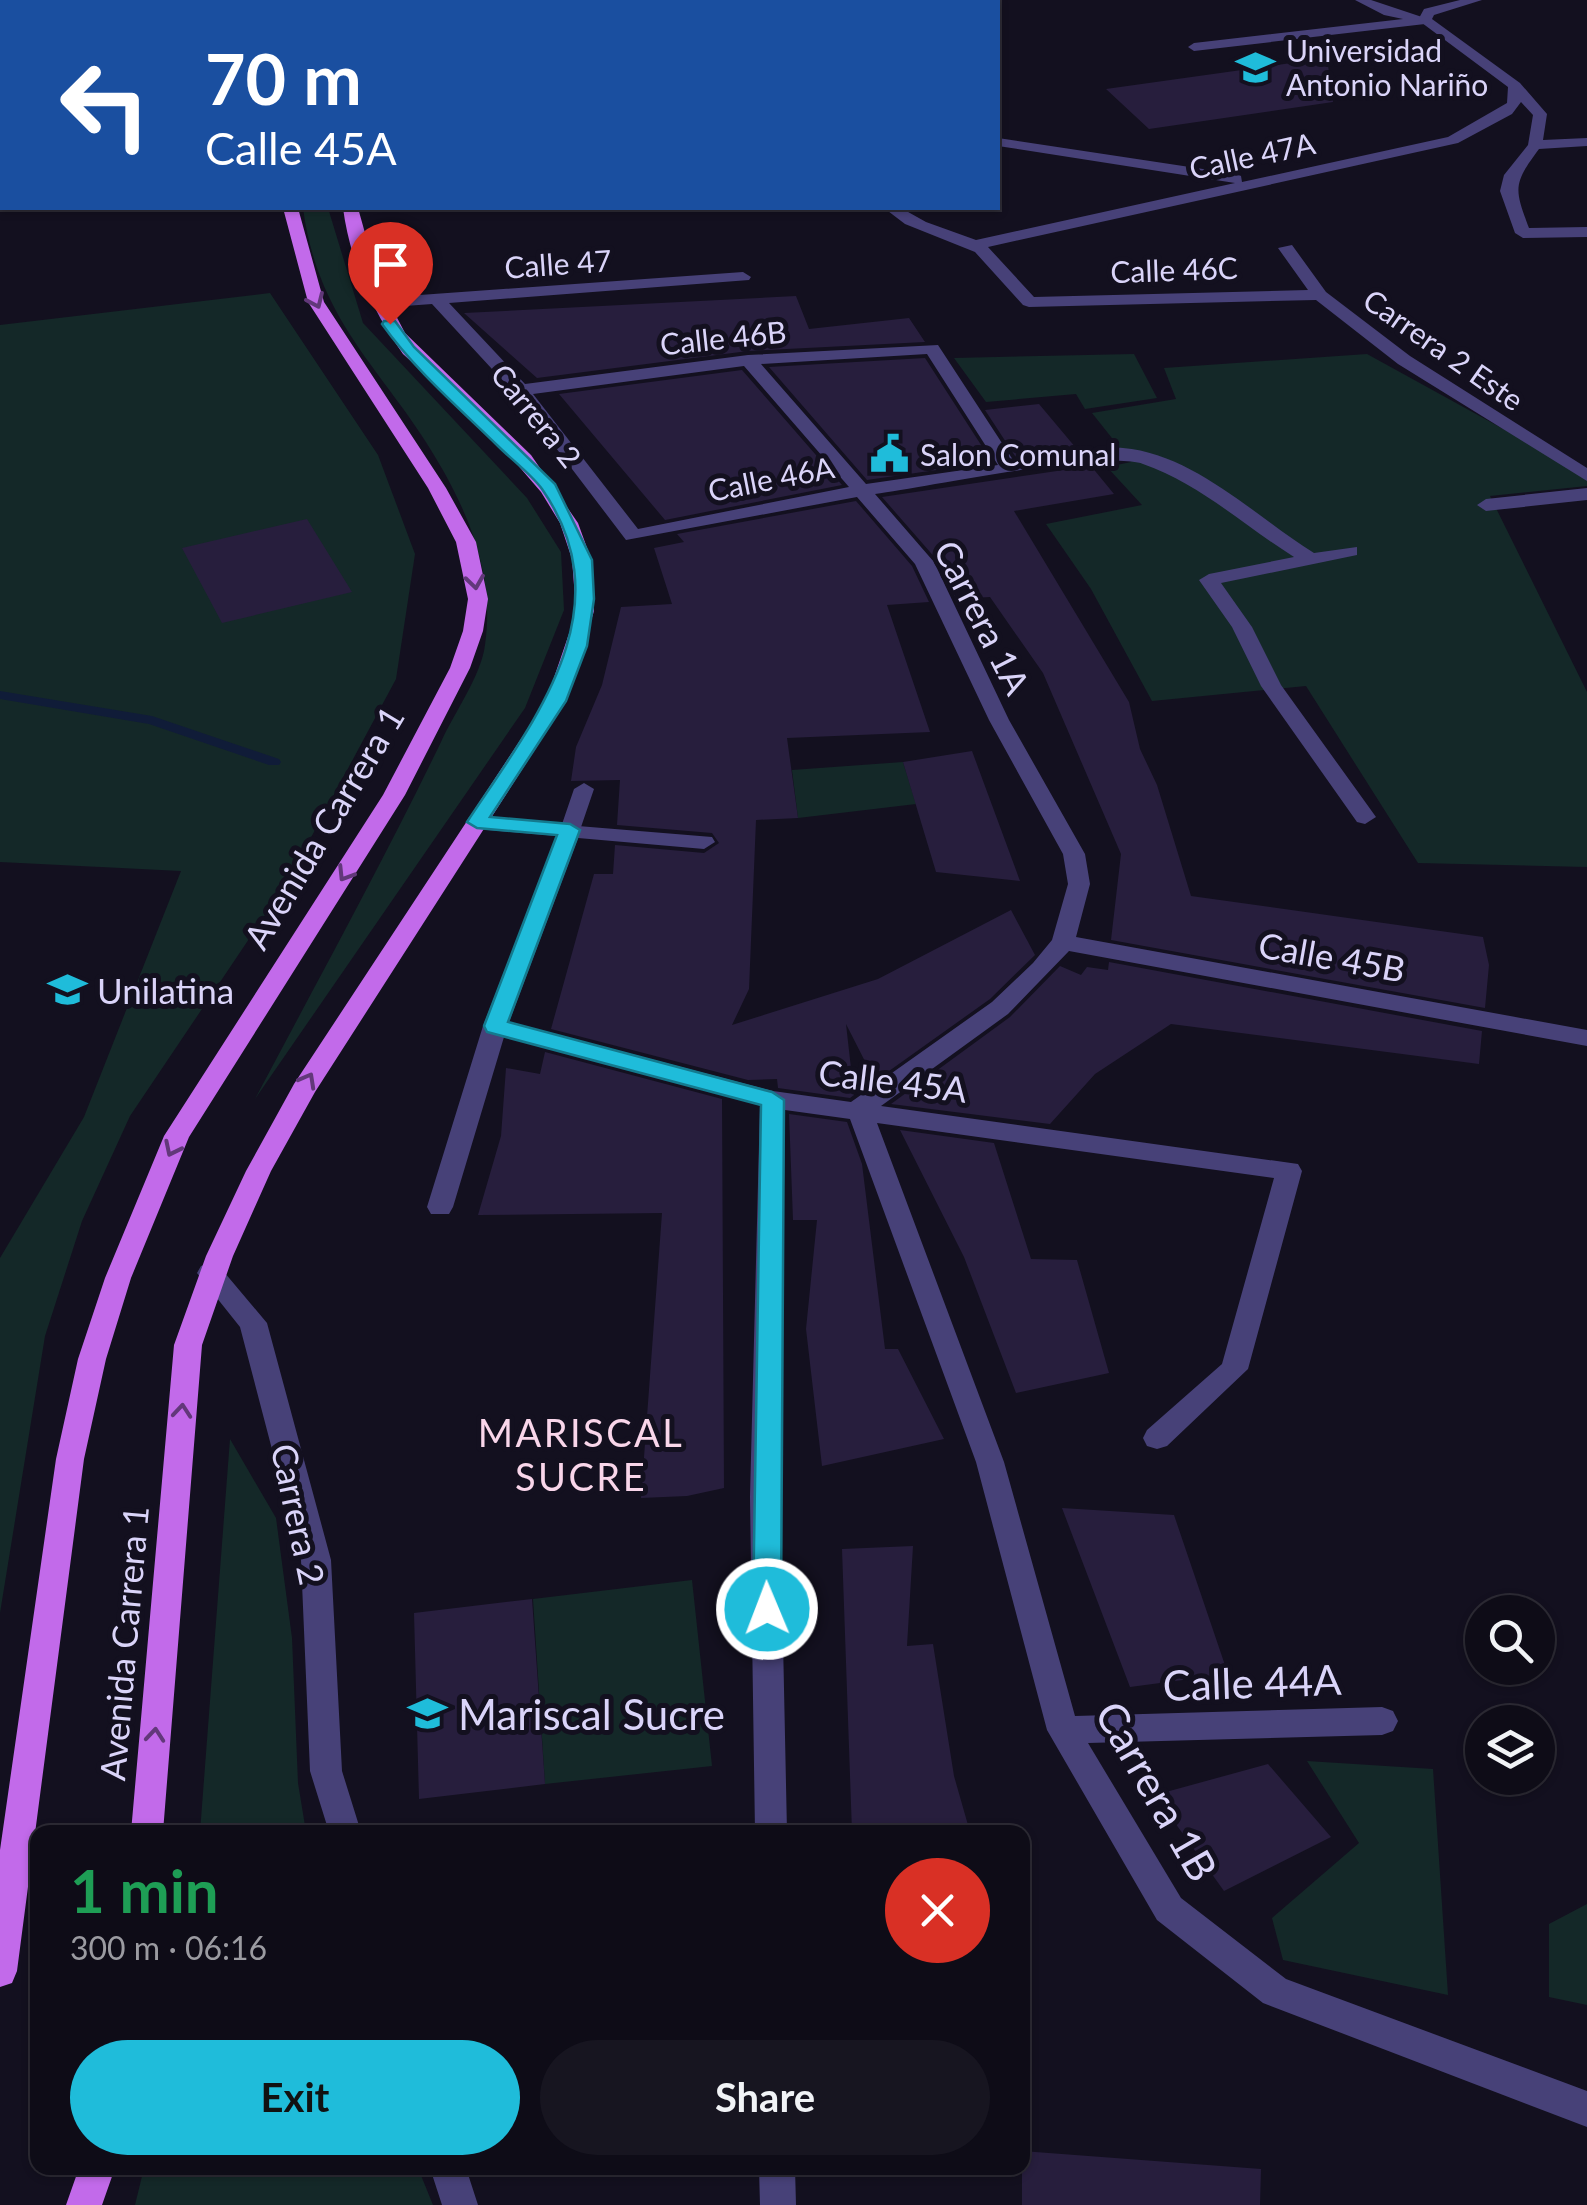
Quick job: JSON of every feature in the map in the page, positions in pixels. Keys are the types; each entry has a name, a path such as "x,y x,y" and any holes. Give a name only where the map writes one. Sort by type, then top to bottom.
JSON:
{"main road":[{"name":"Avenida Carrera 1","path":"0,1970 70,1459 92,1359 118,1278 178,1136 394,795 460,668 473,631 478,599 466,542 437,488 316,302 291,210"},
{"name":"Avenida Carrera 1","path":"148,1825 188,1345 210,1273 261,1165 330,1040 556,701 578,646 585,599 583,560 549,487 409,350 378,304 351,210"},
{"path":"84,2205 95,2175"}],"street":[{"path":"1474,0 1429,12 1425,20 1515,86 1540,114 1534,146 1512,175 1508,191 1523,233 1587,232"},
{"name":"Calle 47A","path":"975,245 1453,140 1507,111 1514,104 1515,86"},
{"path":"1000,142 1256,182"},
{"path":"1534,146 1587,142"},
{"path":"894,210 910,223 975,245"},
{"name":"Calle 46C","path":"975,245 994,260 1029,302 1320,295"},
{"name":"Carrera 2 Este","path":"1286,248 1320,295 1469,405 1587,476"},
{"name":"Calle 47","path":"378,304 742,277"},
{"name":"Carrera 2","path":"436,300 521,390 633,536"},
{"name":"Calle 46B","path":"521,390 748,360 932,349 1009,468"},
{"name":"Carrera 1A","path":"748,360 924,562 998,720 1074,854 1079,884 1064,942"},
{"name":"Calle 46A","path":"633,536 864,490 1121,453 1147,456 1309,558"},
{"path":"1486,505 1587,494"},
{"path":"1350,551 1209,580 1242,627 1272,686 1364,817"},
{"path":"477,822 704,842"},
{"path":"440,1207 495,1026 570,830"},
{"path":"859,1109 1000,1008 1064,942"},
{"name":"Calle 45B","path":"1064,942 1587,1038"},
{"name":"Calle 45A","path":"495,1026 772,1100 1289,1170 1234,1369 1156,1438"},
{"path":"771,1825 765,1498 772,1100"},
{"name":"Carrera 1B","path":"859,1109 990,1462 1063,1730 1169,1909 1275,1991 1587,2109"},
{"name":"Carrera 2","path":"210,1273 253,1323 316,1560 326,1771 343,1825"},
{"name":"Calle 44A","path":"1063,1730 1382,1721"},
{"path":"450,2175 460,2205"},
{"path":"777,2175 778,2205"}],"lane":[{"path":"1361,0 1388,12 1425,20"},
{"path":"1194,47 1425,20"},
{"path":"570,830 584,789"}],"green space":[{"path":"303,210 329,210 363,323 527,498 561,552 564,610 525,708 255,1099 473,682 485,645 487,622 484,577 464,513 423,438 341,319 311,250"},
{"path":"270,293 378,455 415,554 396,679 286,884 130,1116 82,1221 45,1336 0,1613 0,1258 84,1117 181,871 0,862 0,325"},
{"path":"1134,354 1157,398 1085,409 1076,394 986,402 954,358"},
{"path":"1367,354 1587,475 1587,486 1490,496 1587,692 1587,867 1418,863 1306,686 1152,701 1091,589 1046,524 1142,505 1107,467 1131,462 1092,413 1176,399 1164,368"},
{"path":"903,762 916,804 798,818 792,770"},
{"path":"230,1439 276,1518 292,1638 298,1783 305,1825 201,1825"},
{"path":"692,1580 712,1766 545,1784 533,1599"},
{"path":"1307,1761 1433,1769 1448,1995 1283,1960 1272,1918 1359,1843"},
{"path":"1587,1904 1587,2005 1549,1997 1549,1924"},
{"path":"142,2175 421,2175 433,2205 135,2205"}],"building":[{"path":"1327,58 1333,102 1149,129 1106,89"},
{"path":"796,296 809,329 909,318 925,342 748,351 537,378 464,313"},
{"path":"925,358 992,462 867,480 769,367"},
{"path":"742,370 842,485 665,520 559,394"},
{"path":"1039,404 1076,448 1017,459 985,410"},
{"path":"1091,466 1114,494 1014,511 1129,702 1140,749 1157,785 1191,896 1483,937 1489,965 1485,1008 1111,940 1121,854 1043,673 990,597 956,599 937,560 882,497"},
{"path":"856,501 912,566 929,602 887,605 930,732 787,738 798,818 756,820 749,989 732,1025 878,979 1011,910 1035,955 990,999 875,1081 846,1024 854,1095 850,1098 778,1088 777,1079 748,1080 551,1029 594,874 613,874 615,845 704,853 719,843 712,833 617,825 620,780 571,781 576,747 602,685 621,607 672,604 654,548 684,542 677,534"},
{"path":"307,519 352,592 222,623 182,548"},
{"path":"972,751 1020,881 936,872 903,762"},
{"path":"1109,962 1482,1031 1479,1064 1171,1024 1095,1074 1050,1124 891,1104 1010,1017 1060,966 1081,975 1087,967 1108,970"},
{"path":"545,1052 722,1099 724,1488 687,1496 641,1498 662,1213 478,1215 501,1136 506,1068 540,1074"},
{"path":"789,1114 847,1122 862,1164 885,1349 898,1349 944,1439 822,1466 806,1329 817,1220 793,1220"},
{"path":"900,1130 994,1143 1031,1259 1077,1260 1109,1373 1016,1393 964,1257"},
{"path":"1062,1508 1174,1515 1228,1674 1130,1687"},
{"path":"913,1546 907,1646 933,1644 954,1776 968,1825 852,1825 842,1549"},
{"path":"532,1599 545,1784 419,1799 414,1613"},
{"path":"1268,1764 1331,1837 1224,1891 1155,1795"},
{"path":"1030,2152 1261,2169 1260,2205 1022,2205 1022,2175 1030,2175"}],"waterway":[{"path":"0,695 152,720 274,762"}],"place":[{"name":"Universidad Antonio Nariño","path":"1256,67"},
{"name":"Salon Comunal","path":"890,454"},
{"name":"Unilatina","path":"67,990"},
{"name":"Mariscal Sucre","path":"428,1714"}],"district":[{"name":"MARISCAL SUCRE","path":"581,1454"}],"route":[{"path":"390,324 409,350 549,487 570,523 583,560 585,599 578,646 556,701 477,822 570,830 495,1026 772,1100 765,1498 767,1609"}]}
